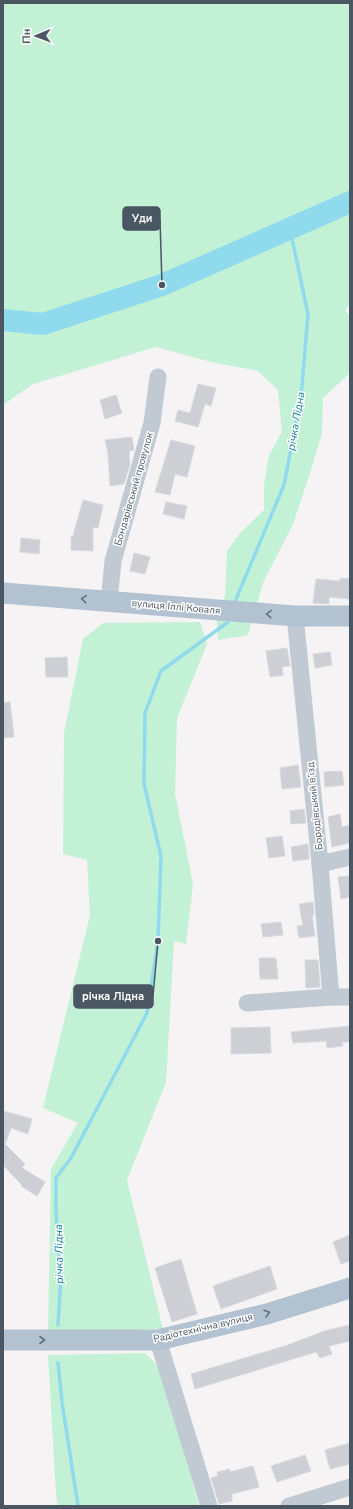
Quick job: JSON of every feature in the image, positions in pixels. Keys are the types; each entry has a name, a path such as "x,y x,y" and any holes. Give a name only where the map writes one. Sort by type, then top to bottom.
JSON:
{"main road":[{"name":"вулиця Іллі Коваля","path":"3,593 295,616 350,616"},
{"name":"Радіотехнічна вулиця","path":"3,1340 158,1340 267,1314 350,1288"}],"street":[{"name":"Бондарівський провулок","path":"109,601 114,561 152,423 158,377"},
{"name":"Бородівський в’їзд","path":"295,616 320,864 331,997"},
{"path":"320,864 350,857"},
{"path":"247,1003 350,997"},
{"path":"158,1340 209,1506"},
{"path":"289,1506 350,1487"}],"green space":[{"path":"3,3 350,3 350,198 166,277 50,315 32,316 3,312"},
{"path":"350,209 350,304 345,310 350,317 350,373 323,398 322,433 311,470 293,524 263,583 248,635 218,640 217,622 225,596 227,551 240,533 264,510 264,485 269,455 282,432 278,390 258,371 211,362 156,347 33,384 3,405 3,320 54,326 194,275"},
{"path":"200,622 207,644 177,718 175,794 193,884 186,944 174,941 166,1082 127,1180 163,1329 48,1331 51,1169 78,1123 43,1108 90,915 87,860 63,854 64,733 83,639 103,623"},
{"path":"145,1353 160,1368 199,1506 58,1506 56,1495 48,1355"}],"building":[{"path":"198,384 216,388 211,406 205,404 198,427 175,421 178,410 190,413"},
{"path":"116,395 122,413 105,419 100,400"},
{"path":"132,437 134,450 129,451 130,464 124,484 110,486 108,453 105,440"},
{"path":"171,440 195,446 187,477 175,474 170,495 155,492"},
{"path":"83,500 103,505 98,528 93,527 93,551 71,550 71,536 73,536"},
{"path":"166,502 187,506 184,519 163,514"},
{"path":"21,538 40,540 39,554 20,552"},
{"path":"134,553 150,557 145,574 130,571"},
{"path":"340,578 350,579 350,599 329,597 329,604 313,603 316,579 340,581"},
{"path":"287,648 290,666 282,667 283,675 270,677 266,651"},
{"path":"330,652 332,665 315,668 313,654"},
{"path":"67,657 68,677 46,677 45,658"},
{"path":"10,702 14,737 3,738 3,703"},
{"path":"298,765 301,787 282,789 280,768"},
{"path":"342,771 344,785 325,787 324,772"},
{"path":"304,809 306,823 291,824 290,811"},
{"path":"340,814 342,827 350,825 350,843 332,847 328,817"},
{"path":"282,836 285,856 269,858 266,838"},
{"path":"308,844 309,859 293,861 291,847"},
{"path":"350,876 350,897 341,899 338,877"},
{"path":"313,902 314,915 312,915 315,936 299,938 297,926 303,925 299,904"},
{"path":"281,922 283,935 263,937 261,924"},
{"path":"259,958 276,958 278,979 260,979"},
{"path":"305,960 318,960 320,987 306,988"},
{"path":"350,1026 350,1042 342,1042 343,1046 327,1048 326,1041 293,1043 291,1032"},
{"path":"270,1027 271,1053 231,1054 231,1028"},
{"path":"3,1111 32,1119 28,1134 11,1128 5,1144 25,1164 22,1168 45,1182 37,1196 21,1186 22,1185 3,1165"},
{"path":"350,1235 350,1261 341,1264 333,1242"},
{"path":"181,1259 197,1314 172,1322 155,1268"},
{"path":"270,1266 277,1289 221,1309 213,1286"},
{"path":"350,1325 350,1341 329,1346 332,1354 320,1358 316,1352 195,1389 191,1374 288,1345 324,1331"},
{"path":"350,1443 350,1464 330,1469 325,1450"},
{"path":"305,1455 311,1471 277,1482 271,1466"},
{"path":"253,1466 259,1487 232,1494 232,1501 219,1504 211,1478 218,1476 217,1472 230,1469 230,1472"}],"waterway":[{"path":"3,320 43,324 162,285 350,202"},
{"name":"річка Лідна","path":"234,604 284,485 301,397 308,314 290,229"},
{"name":"річка Лідна","path":"58,1325 61,1276 56,1213 56,1178 71,1158 147,1013 158,941 161,856 144,784 145,713 161,671 228,622"},
{"name":"річка Лідна","path":"58,1363 62,1402 78,1506"}],"place":[{"name":"Уди","path":"162,285"},
{"name":"річка Лідна","path":"158,941"}]}
